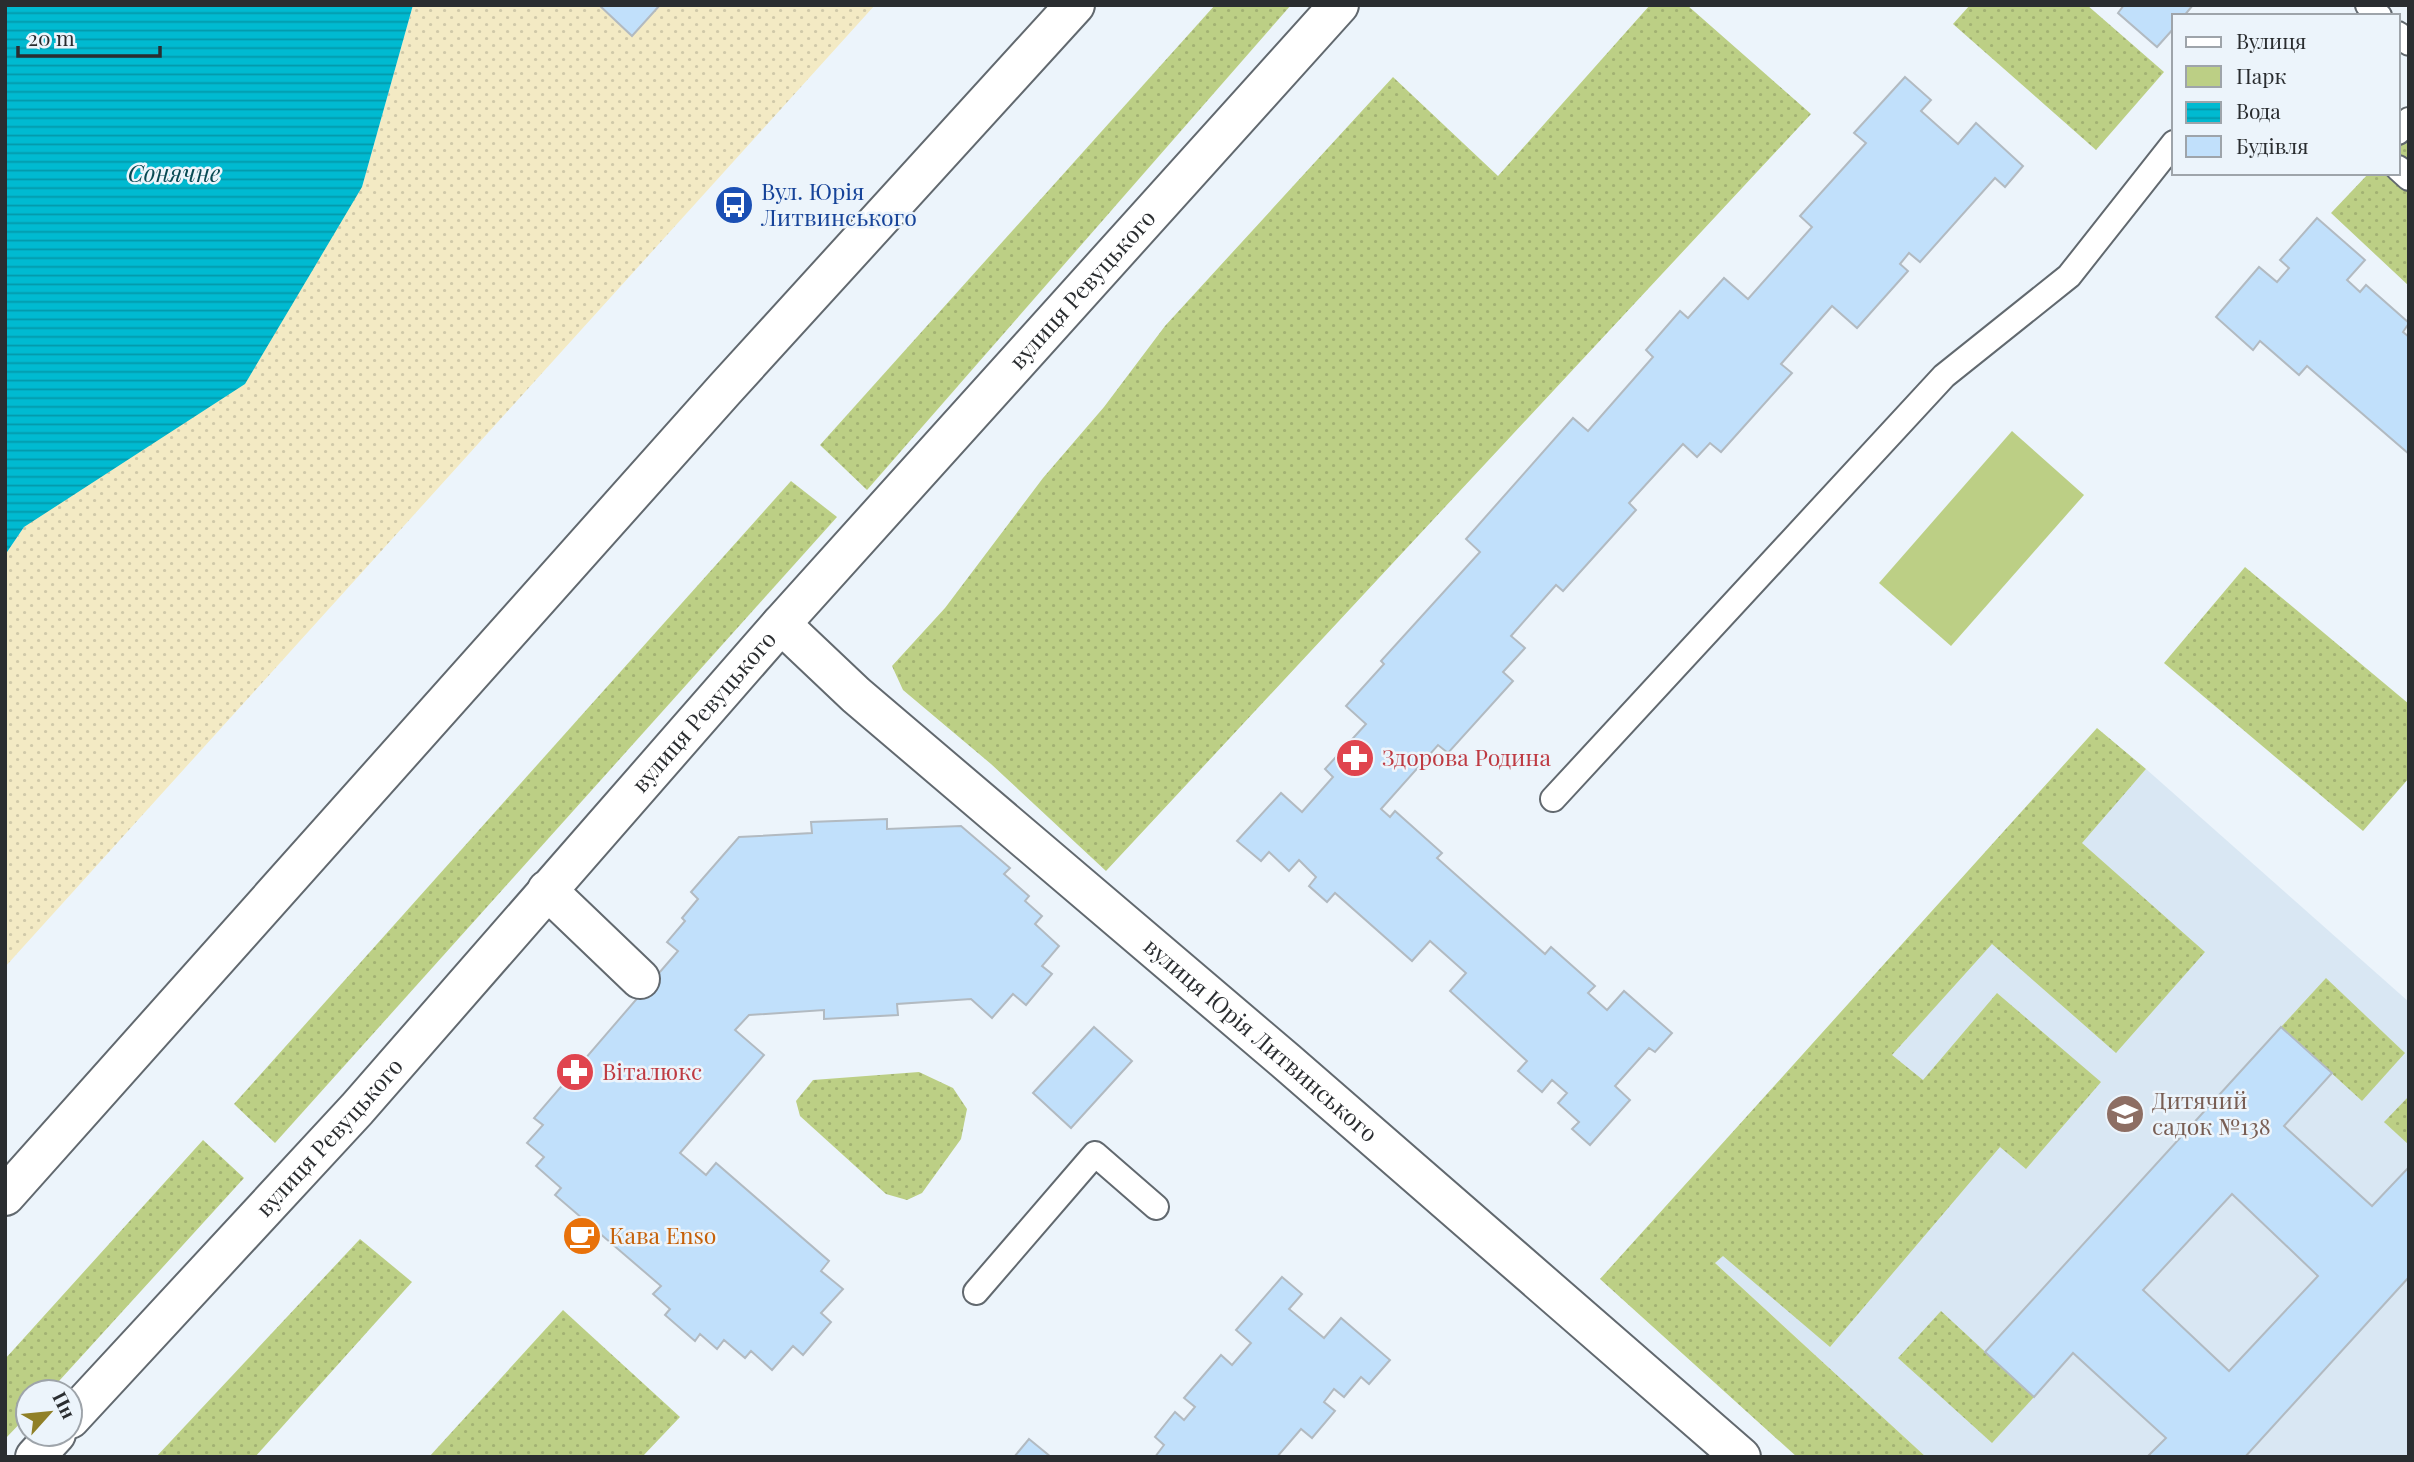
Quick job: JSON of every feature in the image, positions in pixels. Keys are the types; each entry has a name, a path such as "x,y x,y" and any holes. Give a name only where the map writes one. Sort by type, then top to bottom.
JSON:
{"street":[{"path":"5,1196 725,389 1075,5"},
{"name":"вулиця Ревуцького","path":"84,1404 357,1109 781,624 1339,5"},
{"name":"вулиця Юрія Литвинського","path":"781,624 856,695 1277,1053 1741,1457"},
{"path":"547,890 640,979"}],"lane":[{"path":"1553,799 1944,376 2069,276 2172,146"},
{"path":"976,1292 1095,1154 1156,1207"}],"shaded area":[{"name":"Дитячий садок №138","path":"2146,769 2409,1002 2409,1457 1926,1457 1715,1263 1892,1055"}],"green space":[{"path":"1215,5 1291,5 867,490 820,445"},
{"path":"1650,5 1687,5 1811,114 1106,871 991,764 903,690 892,666 945,608 1043,478 1104,407 1165,326 1393,77 1498,176"},
{"path":"1970,5 2087,5 2164,72 2096,150 1953,24"},
{"path":"2409,130 2409,286 2331,213 2367,175 2400,175 2400,140"},
{"path":"2012,431 2084,495 1951,646 1879,583"},
{"path":"791,481 837,517 275,1143 234,1104"},
{"path":"2245,567 2409,704 2409,778 2363,831 2164,663"},
{"path":"2097,728 2146,769 2082,843 2205,952 2116,1053 1992,944 1892,1055 1923,1080 1997,993 2101,1082 2026,1169 2000,1147 1830,1347 1723,1256 1715,1263 1926,1457 1797,1457 1600,1279"},
{"path":"2326,978 2405,1053 2362,1101 2281,1027"},
{"path":"919,1072 953,1088 967,1109 961,1139 922,1193 907,1200 886,1194 800,1116 796,1101 813,1080"},
{"path":"2409,1096 2409,1145 2384,1122"},
{"path":"203,1140 244,1178 62,1378 14,1378 14,1430 5,1439 5,1359"},
{"path":"360,1239 412,1282 255,1457 156,1457"},
{"path":"563,1310 680,1417 642,1457 429,1457"},
{"path":"1941,1311 2034,1397 1992,1443 1898,1358"}],"sand":[{"path":"413,5 875,5 5,967 5,555 24,527 362,187"}],"water":[{"name":"Сонячне","path":"5,5 413,5 362,187 245,384 24,527 5,555"}],"building":[{"path":"599,5 660,5 632,36"},
{"path":"2124,5 2193,5 2186,14 2172,14 2172,30 2157,47 2118,13"},
{"path":"1905,77 1931,100 1921,111 1958,144 1976,123 2023,166 2005,187 1995,178 1920,262 1909,253 1900,264 1908,271 1857,328 1832,306 1781,364 1792,373 1721,452 1710,443 1697,457 1683,444 1629,503 1636,510 1563,591 1556,585 1511,636 1525,648 1503,672 1513,681 1448,753 1438,745 1381,809 1390,817 1395,811 1442,853 1437,858 1545,954 1551,947 1595,986 1588,993 1607,1010 1624,991 1672,1033 1655,1052 1649,1048 1615,1086 1630,1100 1590,1145 1572,1129 1579,1122 1558,1103 1567,1093 1552,1080 1542,1092 1518,1071 1527,1061 1450,991 1466,973 1430,941 1412,961 1335,893 1327,902 1309,886 1316,877 1299,860 1289,871 1269,852 1261,861 1237,841 1281,793 1302,812 1333,777 1325,769 1366,724 1346,706 1384,664 1381,661 1480,552 1466,539 1573,418 1588,431 1653,357 1646,350 1680,311 1688,318 1724,278 1748,299 1812,227 1800,216 1866,143 1854,133"},
{"path":"2317,218 2365,260 2347,280 2360,292 2366,285 2409,323 2403,332 2409,337 2409,454 2307,366 2299,375 2260,341 2253,350 2216,317 2259,267 2277,282 2289,268 2280,260"},
{"path":"887,819 887,829 961,826 1010,868 1004,874 1029,896 1025,901 1042,916 1035,924 1059,946 1042,966 1052,974 1026,1005 1013,994 992,1018 971,999 897,1004 898,1015 824,1019 824,1010 749,1015 735,1030 764,1055 680,1153 706,1175 716,1163 829,1261 821,1271 843,1289 821,1313 831,1322 803,1355 793,1346 772,1370 751,1351 745,1358 724,1340 717,1349 700,1334 695,1341 665,1315 670,1309 653,1294 661,1286 555,1195 561,1188 536,1166 544,1157 527,1143 543,1125 534,1118 678,951 667,942 685,921 682,918 698,899 691,892 739,837 812,833 811,822"},
{"path":"1094,1027 1132,1061 1071,1128 1033,1093"},
{"path":"2281,1027 2332,1073 2284,1126 2372,1206 2409,1167 2409,1277 2245,1457 2147,1457 2166,1438 2073,1353 2034,1397 1985,1352","holes":["2232,1194 2318,1276 2229,1371 2143,1290"]},
{"path":"1282,1277 1302,1294 1289,1309 1324,1338 1341,1318 1390,1360 1369,1384 1361,1377 1344,1397 1334,1389 1324,1402 1335,1411 1312,1438 1301,1429 1277,1457 1155,1457 1164,1445 1155,1437 1175,1412 1184,1420 1195,1407 1184,1398 1221,1355 1232,1365 1251,1343 1236,1330"},
{"path":"1029,1439 1051,1457 1014,1457"}],"place":[{"name":"Вул. Юрія Литвинського","path":"734,205"},
{"name":"Здорова Родина","path":"1355,758"},
{"name":"Віталюкс","path":"575,1072"},
{"name":"Дитячий садок №138","path":"2125,1114"},
{"name":"Кава Enso","path":"582,1236"}]}
